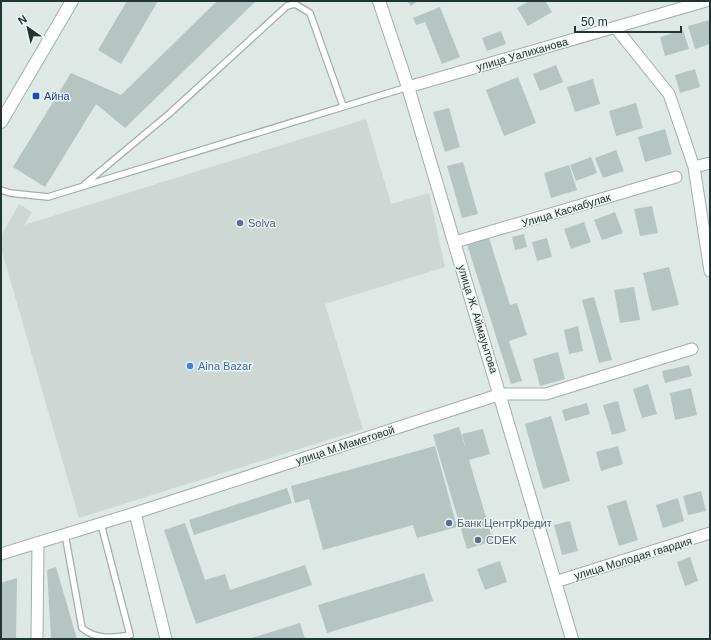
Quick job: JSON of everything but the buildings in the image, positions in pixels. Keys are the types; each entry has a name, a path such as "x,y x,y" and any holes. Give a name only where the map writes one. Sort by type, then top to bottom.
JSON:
{"street":[{"path":"1,122 72,1"},
{"name":"улица Ж. Аймауытова","path":"379,1 408,87 501,394 572,639"},
{"name":"улица Уалиханова","path":"408,87 706,1"},
{"path":"615,27 669,94 694,167 710,271"},
{"path":"694,167 710,163"},
{"name":"Улица Каскабулак","path":"455,242 676,177"},
{"name":"улица М.Маметовой","path":"1,554 135,514 501,394 546,394 692,349"},
{"path":"135,514 166,639"},
{"name":"улица Молодая гвардия","path":"555,582 710,533"},
{"path":"37,639 38,543"}],"lane":[{"path":"83,186 170,113 287,6 295,4 302,6 310,13 343,106"},
{"path":"1,190 10,193 48,197 408,87"},
{"path":"66,534 82,628 90,635 112,638 131,637 101,524"}],"shaded area":[{"name":"Aina Bazar","path":"366,119 391,204 429,193 445,267 325,304 363,429 79,518 1,248 1,236 19,204 32,212 24,225"}],"place":[{"name":"Айна","path":"36,96"},
{"name":"Solva","path":"240,223"},
{"name":"Aina Bazar","path":"190,366"},
{"name":"Банк ЦентрКредит","path":"449,523"},
{"name":"CDEK","path":"478,540"}]}
